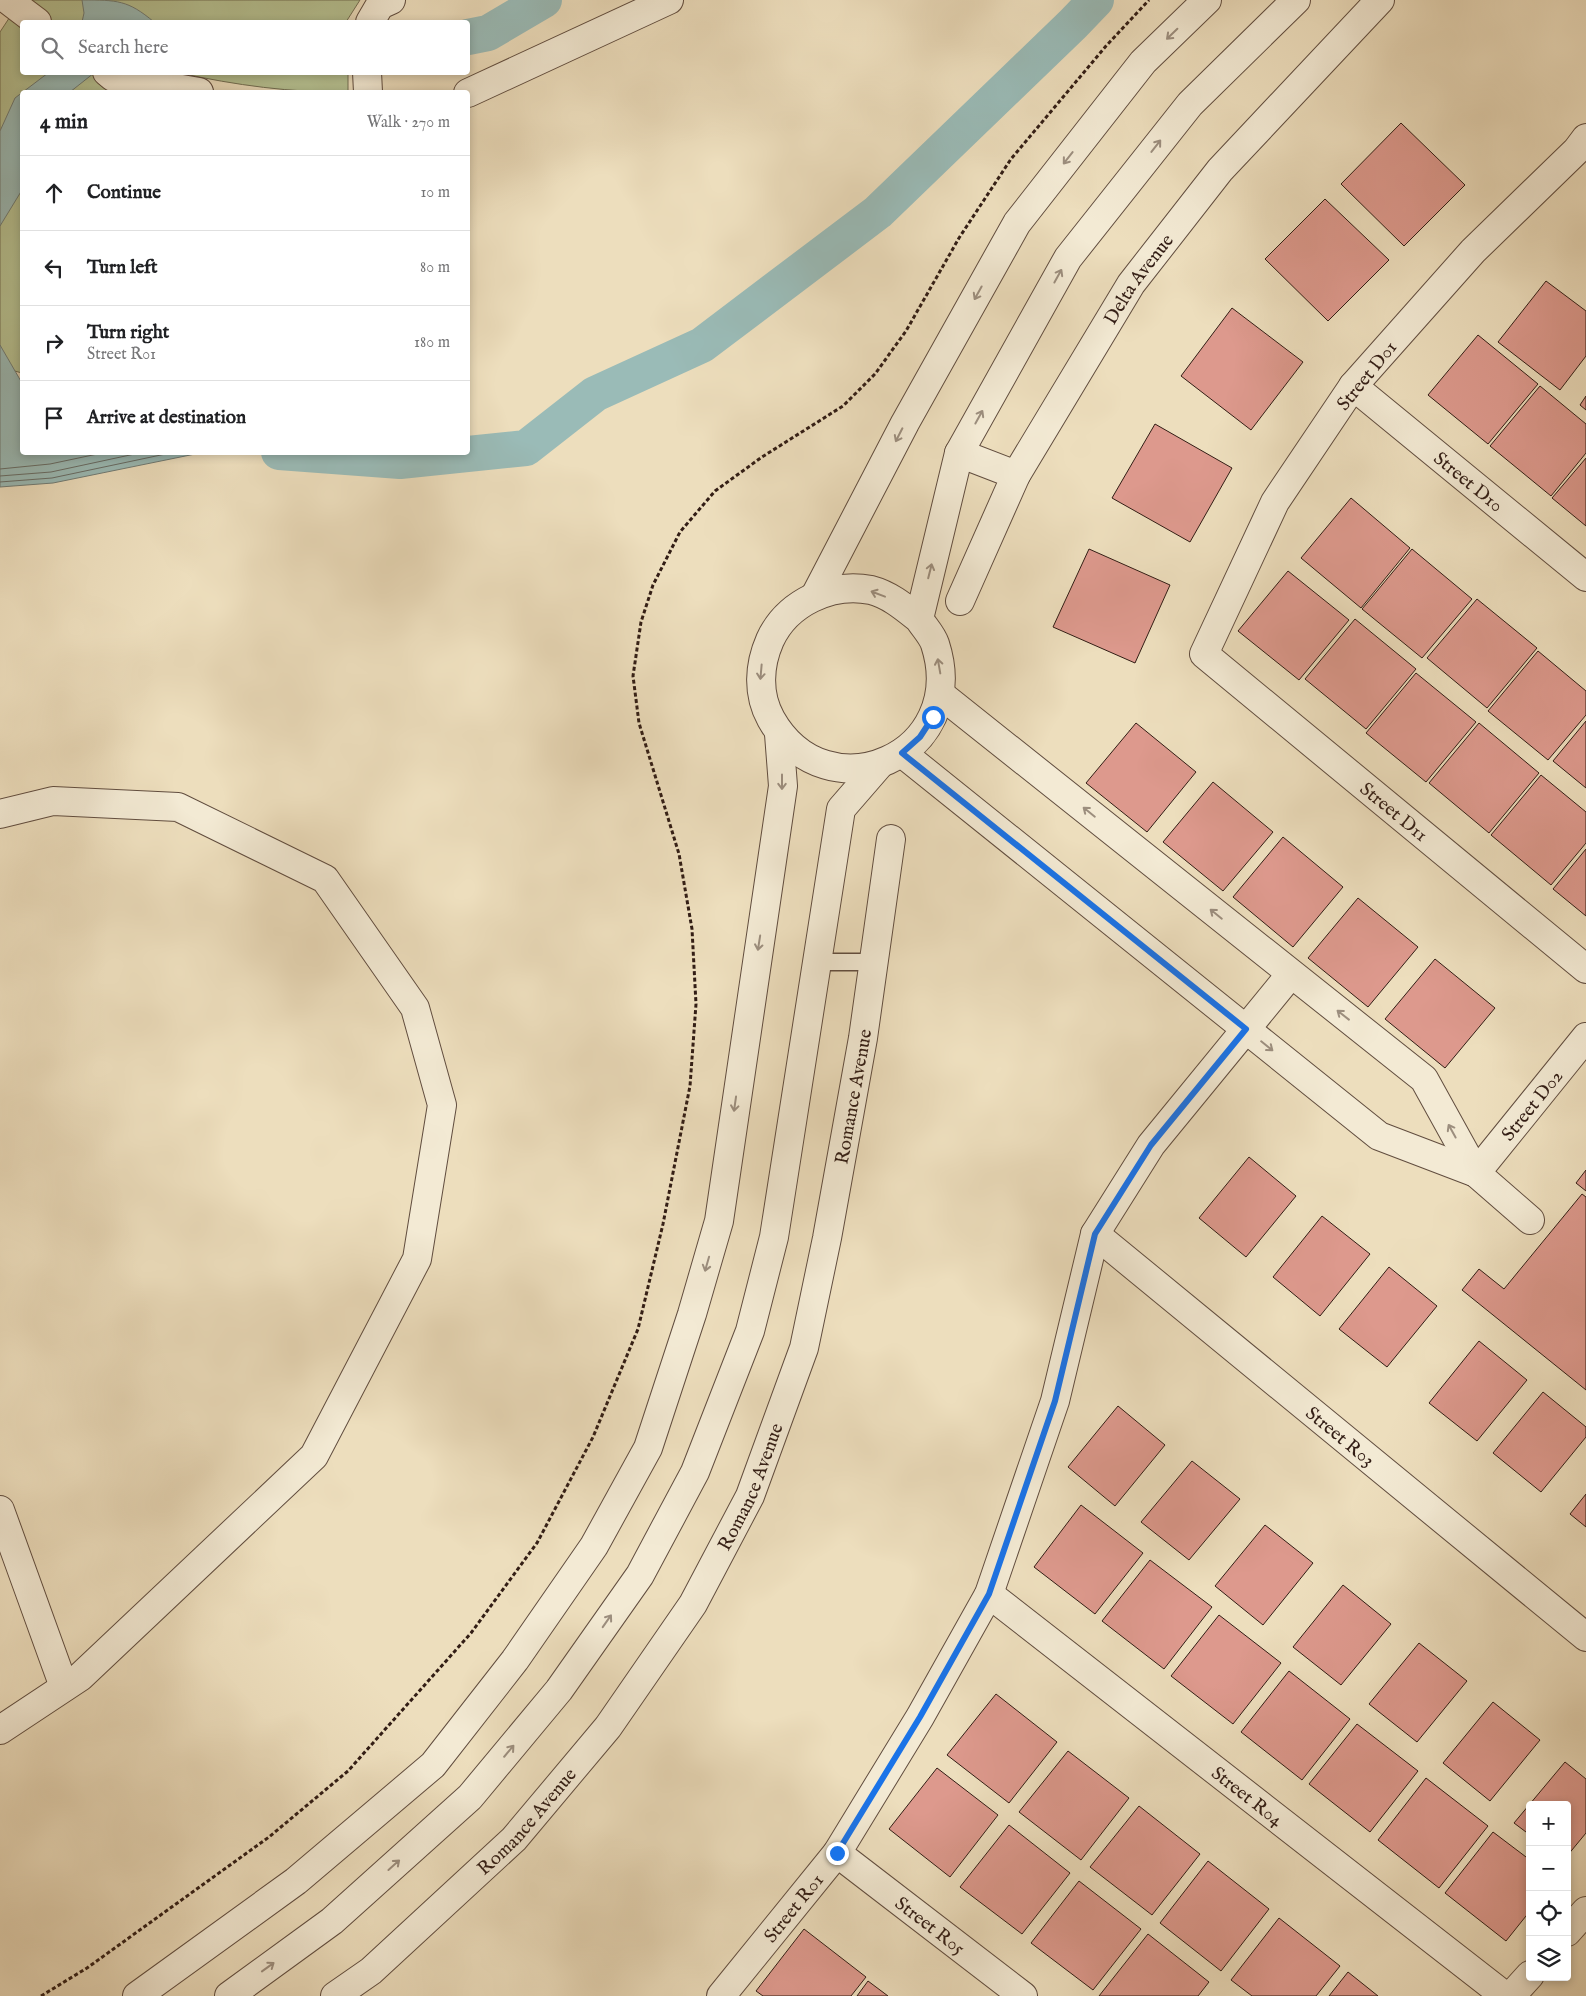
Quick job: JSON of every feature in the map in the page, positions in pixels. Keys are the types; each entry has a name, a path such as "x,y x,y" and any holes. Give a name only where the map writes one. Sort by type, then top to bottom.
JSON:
{"street":[{"path":"8,0 34,20"},
{"path":"371,20 380,5 391,0"},
{"path":"470,91 669,0"},
{"path":"815,596 905,423 1016,223 1143,62 1207,0"},
{"path":"919,619 959,453 1068,258 1190,104 1296,0"},
{"name":"Delta Avenue","path":"960,601 1016,475 1131,284 1220,170 1380,0"},
{"path":"110,75 189,90"},
{"name":"Street D01","path":"1204,654 1275,502 1353,386 1473,252 1583,148"},
{"name":"Street D10","path":"1353,386 1586,577"},
{"path":"959,453 1016,475"},
{"path":"229,1996 332,1921 470,1797 559,1690 640,1575 695,1472 750,1331 774,1237 841,809 891,758 920,737 933,717 940,694 941,670 934,642 919,619 897,601 871,590 842,589 815,596 792,610 774,631 763,656 760,683 766,710 779,734 800,753 825,765 852,769 891,758"},
{"name":"Street D11","path":"1204,654 1586,969"},
{"path":"940,694 1424,1078 1476,1174"},
{"path":"137,1996 296,1881 433,1765 515,1660 594,1546 648,1448 692,1314 718,1221 783,786 779,734"},
{"path":"891,758 1246,1029 1379,1136 1476,1174 1530,1220"},
{"path":"0,1730 80,1676 314,1456 417,1259 442,1105 416,1008 325,879 178,808 53,800 2,820"},
{"name":"Romance Avenue","path":"335,1996 371,1971 514,1839 608,1727 693,1604 750,1496 804,1348 827,1238 860,1057 891,838"},
{"name":"Street R01","path":"721,1996 837,1853 920,1717 989,1594 1055,1401 1095,1234 1151,1145 1291,974"},
{"name":"Street D02","path":"1476,1174 1586,1036"},
{"name":"Street R03","path":"1095,1234 1586,1637"},
{"path":"0,1510 64,1688"},
{"name":"Street R04","path":"989,1594 1505,1996"},
{"name":"Street R05","path":"837,1853 1023,1996"},
{"path":"1571,1928 1586,1911"},
{"path":"1511,1996 1526,1979"}],"lane":[{"path":"817,962 873,962"}],"path":[{"path":"41,1996 87,1968 269,1837 348,1771 470,1633 537,1543 593,1437 638,1329 663,1224 690,1086 696,1004 692,929 679,854 638,723 633,676 641,622 653,585 680,532 715,492 762,457 843,406 875,374 906,331 959,238 1011,159 1106,46 1149,0"}],"green space":[{"path":"21,0 360,0 347,20 20,20 20,75 132,75 127,90 20,90 20,372 0,367 0,32"},
{"path":"190,75 348,75 348,90 296,90"}],"water":[{"path":"82,0 104,0 129,5 151,20 82,20 84,13"},
{"path":"45,75 91,75 73,90 26,90"},
{"path":"20,94 20,193 0,226 0,131 15,98"},
{"path":"0,345 20,380 20,455 190,455 53,483 0,487"}],"building":[{"path":"1401,123 1465,185 1404,246 1341,184"},
{"path":"1325,199 1389,260 1328,321 1265,259"},
{"path":"1546,281 1586,311 1586,356 1560,390 1498,342"},
{"path":"1232,308 1303,362 1251,430 1181,376"},
{"path":"1478,335 1538,384 1488,444 1428,395"},
{"path":"1540,386 1586,424 1586,453 1551,496 1490,446"},
{"path":"1586,396 1586,410 1580,405"},
{"path":"1155,424 1232,468 1190,542 1112,498"},
{"path":"1586,458 1586,526 1552,498"},
{"path":"1351,498 1410,548 1361,608 1301,558"},
{"path":"1089,549 1170,585 1135,663 1053,627"},
{"path":"1412,549 1472,599 1422,658 1362,609"},
{"path":"1288,571 1349,620 1299,680 1238,631"},
{"path":"1477,599 1537,648 1487,708 1427,658"},
{"path":"1355,619 1416,669 1366,729 1305,679"},
{"path":"1538,651 1586,691 1586,715 1548,760 1488,711"},
{"path":"1416,673 1476,722 1426,782 1366,733"},
{"path":"1586,721 1586,788 1553,761"},
{"path":"1136,723 1196,772 1147,832 1086,783"},
{"path":"1479,723 1539,773 1489,833 1429,783"},
{"path":"1541,775 1586,812 1586,843 1551,885 1491,835"},
{"path":"1213,782 1273,832 1223,891 1163,842"},
{"path":"1283,837 1343,887 1293,947 1233,897"},
{"path":"1586,849 1586,916 1553,889"},
{"path":"1358,898 1418,947 1368,1007 1308,958"},
{"path":"1435,959 1495,1008 1445,1068 1385,1019"},
{"path":"1249,1157 1296,1196 1246,1257 1199,1218"},
{"path":"1586,1170 1586,1191 1576,1183"},
{"path":"1582,1194 1586,1197 1586,1390 1462,1290 1479,1269 1504,1289"},
{"path":"1322,1216 1370,1254 1320,1316 1273,1277"},
{"path":"1389,1267 1437,1306 1387,1367 1339,1329"},
{"path":"1479,1341 1527,1380 1477,1441 1429,1403"},
{"path":"1543,1392 1586,1427 1586,1437 1541,1492 1493,1453"},
{"path":"1118,1406 1165,1445 1115,1506 1068,1467"},
{"path":"1192,1461 1240,1499 1189,1560 1141,1522"},
{"path":"1586,1494 1586,1527 1570,1514"},
{"path":"1081,1505 1143,1553 1095,1614 1034,1567"},
{"path":"1265,1525 1313,1563 1263,1625 1215,1586"},
{"path":"1150,1560 1212,1607 1164,1669 1102,1621"},
{"path":"1343,1585 1391,1624 1341,1685 1293,1647"},
{"path":"1219,1615 1281,1663 1233,1724 1171,1676"},
{"path":"1419,1643 1467,1681 1417,1742 1369,1704"},
{"path":"1289,1671 1350,1719 1302,1780 1241,1732"},
{"path":"996,1694 1057,1742 1009,1803 947,1755"},
{"path":"1493,1702 1540,1740 1490,1801 1443,1763"},
{"path":"1357,1724 1418,1771 1370,1832 1309,1784"},
{"path":"1068,1751 1129,1798 1081,1860 1019,1812"},
{"path":"1565,1762 1586,1779 1586,1833 1571,1851 1571,1801 1532,1801"},
{"path":"937,1768 998,1815 950,1877 889,1829"},
{"path":"1426,1778 1488,1826 1439,1888 1378,1840"},
{"path":"1139,1806 1200,1854 1152,1915 1090,1867"},
{"path":"1526,1809 1526,1832 1514,1823"},
{"path":"1009,1825 1070,1873 1022,1934 960,1887"},
{"path":"1493,1832 1526,1857 1526,1916 1506,1941 1445,1893"},
{"path":"1208,1861 1269,1909 1221,1971 1160,1923"},
{"path":"1079,1881 1141,1929 1093,1990 1031,1943"},
{"path":"1279,1918 1340,1966 1316,1996 1252,1996 1231,1980"},
{"path":"804,1929 866,1977 851,1996 763,1996 756,1991"},
{"path":"1148,1934 1209,1982 1198,1996 1099,1996"},
{"path":"1348,1972 1378,1996 1329,1996"},
{"path":"868,1981 888,1996 857,1996"}],"waterway":[{"path":"470,37 488,33 544,0"},
{"path":"470,454 526,448 595,394 702,345 878,212 1096,0"},
{"path":"319,455 400,461 458,455"}],"route":[{"path":"837,1853 920,1717 989,1594 1055,1401 1095,1234 1151,1145 1246,1029 902,753 920,737 933,717"}]}
